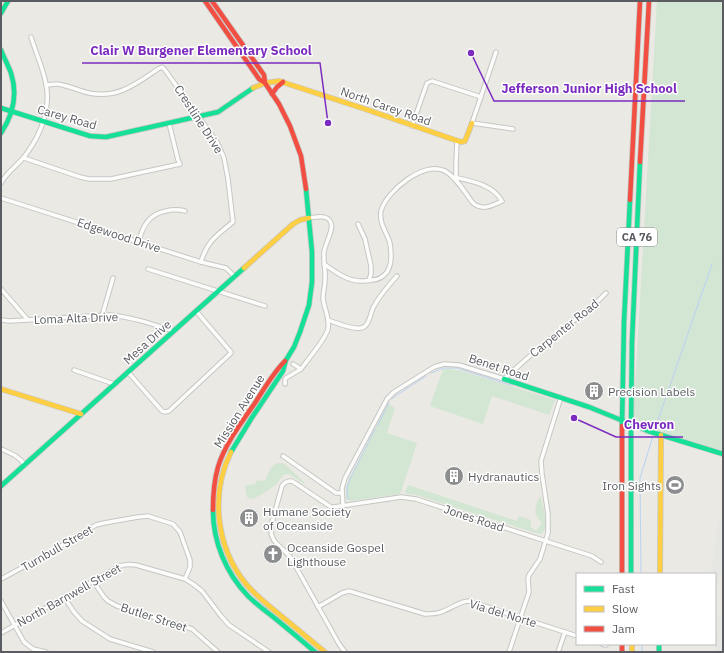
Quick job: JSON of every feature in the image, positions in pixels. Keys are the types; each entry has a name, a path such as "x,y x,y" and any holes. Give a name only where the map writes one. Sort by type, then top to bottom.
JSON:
{"main road":[{"path":"1,13 8,1"},
{"name":"Mission Avenue","path":"205,1 258,78 265,83 287,119 299,148 304,171 312,267 310,298 294,347 244,418 220,461 215,476 212,517 214,532 222,556 230,572 247,595 315,652"},
{"name":"Mission Avenue","path":"212,1 264,75 265,83"},
{"name":"CA 76","path":"622,573 622,420 624,322 640,1"},
{"name":"CA 76","path":"631,573 631,424 634,284 649,1"},
{"path":"1,50 14,84 15,101 10,120 1,133"},
{"name":"North Carey Road","path":"199,116 218,112 255,87 276,81 363,108 457,141"},
{"path":"272,94 283,82"},
{"name":"Carey Road","path":"1,108 90,136 106,137 199,116"},
{"path":"457,141 465,141 472,123"},
{"name":"Mesa Drive","path":"1,486 293,224 300,220 309,218"},
{"name":"Mission Avenue","path":"286,360 283,370 236,443 223,473 218,513 220,528 228,553 243,581 262,601 325,652"},
{"name":"Benet Road","path":"504,379 589,407 642,429 723,454"},
{"path":"1,389 81,414"},
{"path":"660,573 661,435"}],"street":[{"path":"1,183 4,176 27,154 41,129 47,104 46,85 31,37"},
{"path":"496,52 472,123 513,129"},
{"name":"Crestline Drive","path":"46,85 56,84 90,93 110,94 132,86 162,67 166,70 216,142 224,158 228,179 233,222 208,244 201,262"},
{"path":"412,126 429,81 481,97"},
{"path":"24,158 89,179 112,179 180,164 169,123"},
{"path":"455,178 457,141"},
{"path":"324,264 336,273 353,280 376,280 384,276 391,263 392,250 380,218 382,207 389,196 397,188 411,176 422,171 436,169 444,171 455,178 476,206 483,208 489,207 502,201 498,194 479,184 468,180 455,178"},
{"name":"Edgewood Drive","path":"1,198 201,262 226,268 234,276"},
{"path":"139,242 140,234 144,225 158,212 176,209 185,211"},
{"path":"285,384 286,378 301,369 328,329 328,320 323,299 325,280 324,252 332,228 331,223 323,216 309,218"},
{"path":"358,224 365,240 371,266 369,280"},
{"path":"148,269 265,306"},
{"path":"328,320 355,328 363,328 367,325 376,303 383,292 397,276"},
{"path":"102,316 113,278"},
{"path":"1,289 28,320"},
{"name":"Carpenter Road","path":"504,379 606,293"},
{"path":"128,372 162,411 169,411 230,356 232,352 196,311"},
{"name":"Loma Alta Drive","path":"1,320 10,321 122,316 134,318 173,331"},
{"path":"293,364 301,369"},
{"name":"Benet Road","path":"343,506 342,488 345,478 387,399 394,392 434,367 444,364 459,365 504,379"},
{"path":"74,370 114,384"},
{"path":"509,652 529,592 528,578 540,559 548,533 548,514 541,461 561,397"},
{"path":"1,449 15,455 25,465"},
{"path":"283,456 336,493 342,494"},
{"name":"Jones Road","path":"318,607 291,558 272,538 270,532 282,486 289,481 292,481 331,507 401,497 416,499 592,556 601,562"},
{"name":"Turnbull Street","path":"1,579 51,552 96,525 148,516 173,524 180,532 190,560 190,568 185,579"},
{"name":"North Barnwell Street","path":"1,633 120,566 129,564 185,579 193,584 202,591 229,625 269,652"},
{"name":"Butler Street","path":"93,581 108,601 117,606 192,629 218,652"},
{"name":"Via del Norte","path":"318,607 342,593 349,591 425,614 442,612 463,601 469,601 576,636"},
{"path":"64,597 82,621 110,639 154,652"},
{"path":"1,601 24,642 33,649 46,652"},
{"path":"318,607 345,652"},
{"path":"558,652 565,632"}],"green space":[{"path":"657,1 723,1 723,454 633,425"},
{"path":"444,369 462,371 555,400 549,415 492,396 483,424 430,406"},
{"path":"388,404 395,408 387,433 417,443 401,492 399,494 352,501 348,500 346,498 346,487 349,479"},
{"path":"278,463 286,465 305,483 289,474 283,475 277,484 267,491 255,498 250,499 247,497 245,486 255,484 257,480 265,480 271,468"},
{"path":"408,485 517,521 519,516 531,520 530,526 536,531 542,523 536,516 535,510 537,502 541,497 545,516 545,529 543,533 539,534 416,495 407,494 405,492"}],"waterway":[{"path":"656,426 712,264"},
{"path":"431,373 444,368 457,368 513,385"},
{"path":"516,376 524,375"},
{"path":"392,399 426,376"},
{"path":"377,426 389,403"},
{"path":"348,499 347,487 350,479 375,429"},
{"path":"641,573 640,478 653,436"},
{"path":"642,645 642,652"}],"taxiway":[{"path":"716,573 723,523"},
{"path":"719,652 723,620"}],"traffic: fast":[{"path":"1,13 8,1"},
{"path":"1,50 11,73 14,89 13,104 9,119 1,133"},
{"path":"1,108 90,136 106,137 218,112 253,88"},
{"path":"631,573 632,342 640,162"},
{"path":"231,452 283,371 286,360 294,347 300,332 309,305 312,282 312,252 306,189"},
{"path":"622,426 624,322 630,200"},
{"path":"1,486 244,268"},
{"path":"504,379 589,407 648,431 723,454"},
{"path":"213,510 215,534 218,545 227,567 240,587 254,602 315,652"},
{"path":"659,645 659,652"}],"traffic: slow":[{"path":"253,88 265,83 279,81 461,142 465,141 472,123"},
{"path":"244,268 293,224 300,220 309,218"},
{"path":"1,389 81,414"},
{"path":"660,573 661,435"},
{"path":"231,452 224,468 220,485 219,502 219,520 228,554 246,584 267,604 325,652"},
{"path":"632,645 632,652"}],"traffic: jam":[{"path":"205,1 259,79 265,83"},
{"path":"212,1 264,75 265,83 279,104 290,126 301,156 306,189"},
{"path":"630,200 640,1"},
{"path":"640,162 649,1"},
{"path":"272,94 283,82"},
{"path":"213,510 216,478 221,458 234,434 269,381 285,361"},
{"path":"622,426 622,573"},
{"path":"622,645 622,652"}],"place":[{"name":"Jefferson Junior High School","path":"471,53"},
{"name":"Clair W Burgener Elementary School","path":"328,123"},
{"name":"Precision Labels","path":"594,391"},
{"name":"Chevron","path":"574,418"},
{"name":"Hydranautics","path":"454,476"},
{"name":"Iron Sights","path":"675,485"},
{"name":"Humane Society of Oceanside","path":"249,518"},
{"name":"Oceanside Gospel Lighthouse","path":"273,554"}]}
